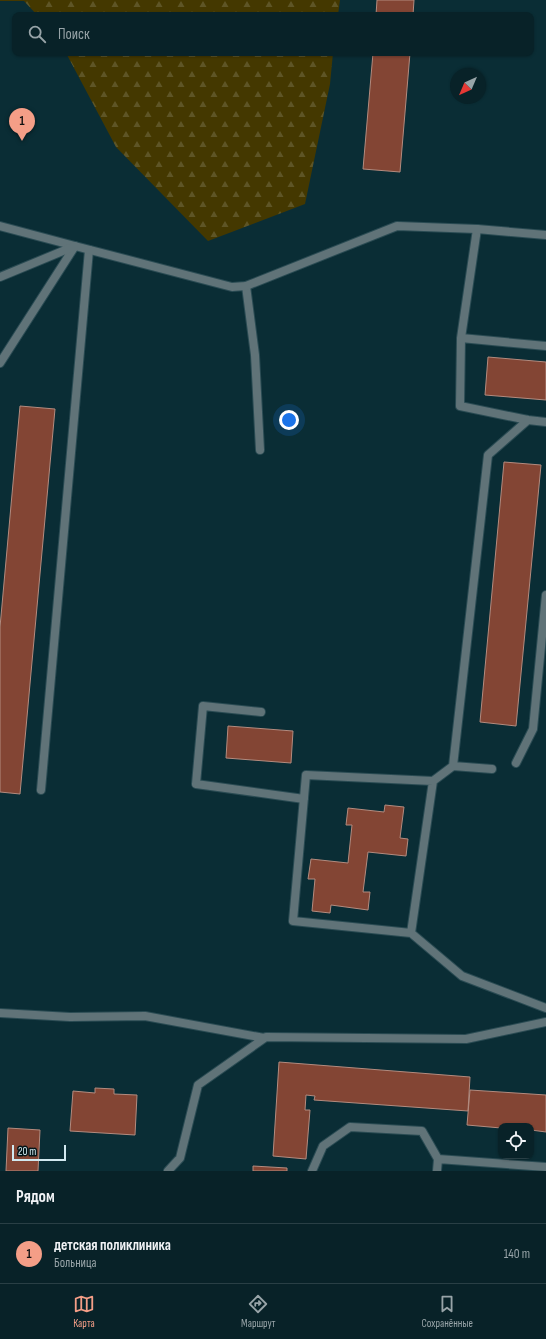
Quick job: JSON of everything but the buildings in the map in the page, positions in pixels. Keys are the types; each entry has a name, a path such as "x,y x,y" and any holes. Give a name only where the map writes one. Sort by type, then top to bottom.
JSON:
{"street":[{"path":"0,226 232,287 246,286 397,226 478,229 546,235"},
{"path":"478,229 461,338 460,406 528,420 546,422"},
{"path":"0,277 75,246"},
{"path":"0,363 75,246"},
{"path":"42,790 89,250"},
{"path":"246,286 255,355 260,450"},
{"path":"461,338 546,346"},
{"path":"453,766 488,455 528,420"},
{"path":"516,763 532,729 546,595"},
{"path":"261,712 203,706 196,784 304,799"},
{"path":"492,769 453,766 433,781 306,775 293,921 411,933 462,976 546,1008"},
{"path":"411,933 433,781"},
{"path":"0,1013 70,1017 145,1016 264,1038 466,1039 546,1022"},
{"path":"168,1171 180,1158 198,1085 264,1038"},
{"path":"312,1171 323,1146 350,1127 422,1131 438,1159 437,1171"},
{"path":"438,1159 546,1167"}],"green space":[{"path":"340,0 338,12 34,12 24,1 0,1"},
{"path":"68,56 333,56 330,84 305,204 208,241 116,147"}],"place":[{"name":"детская поликлиника","path":"22,141"}]}
